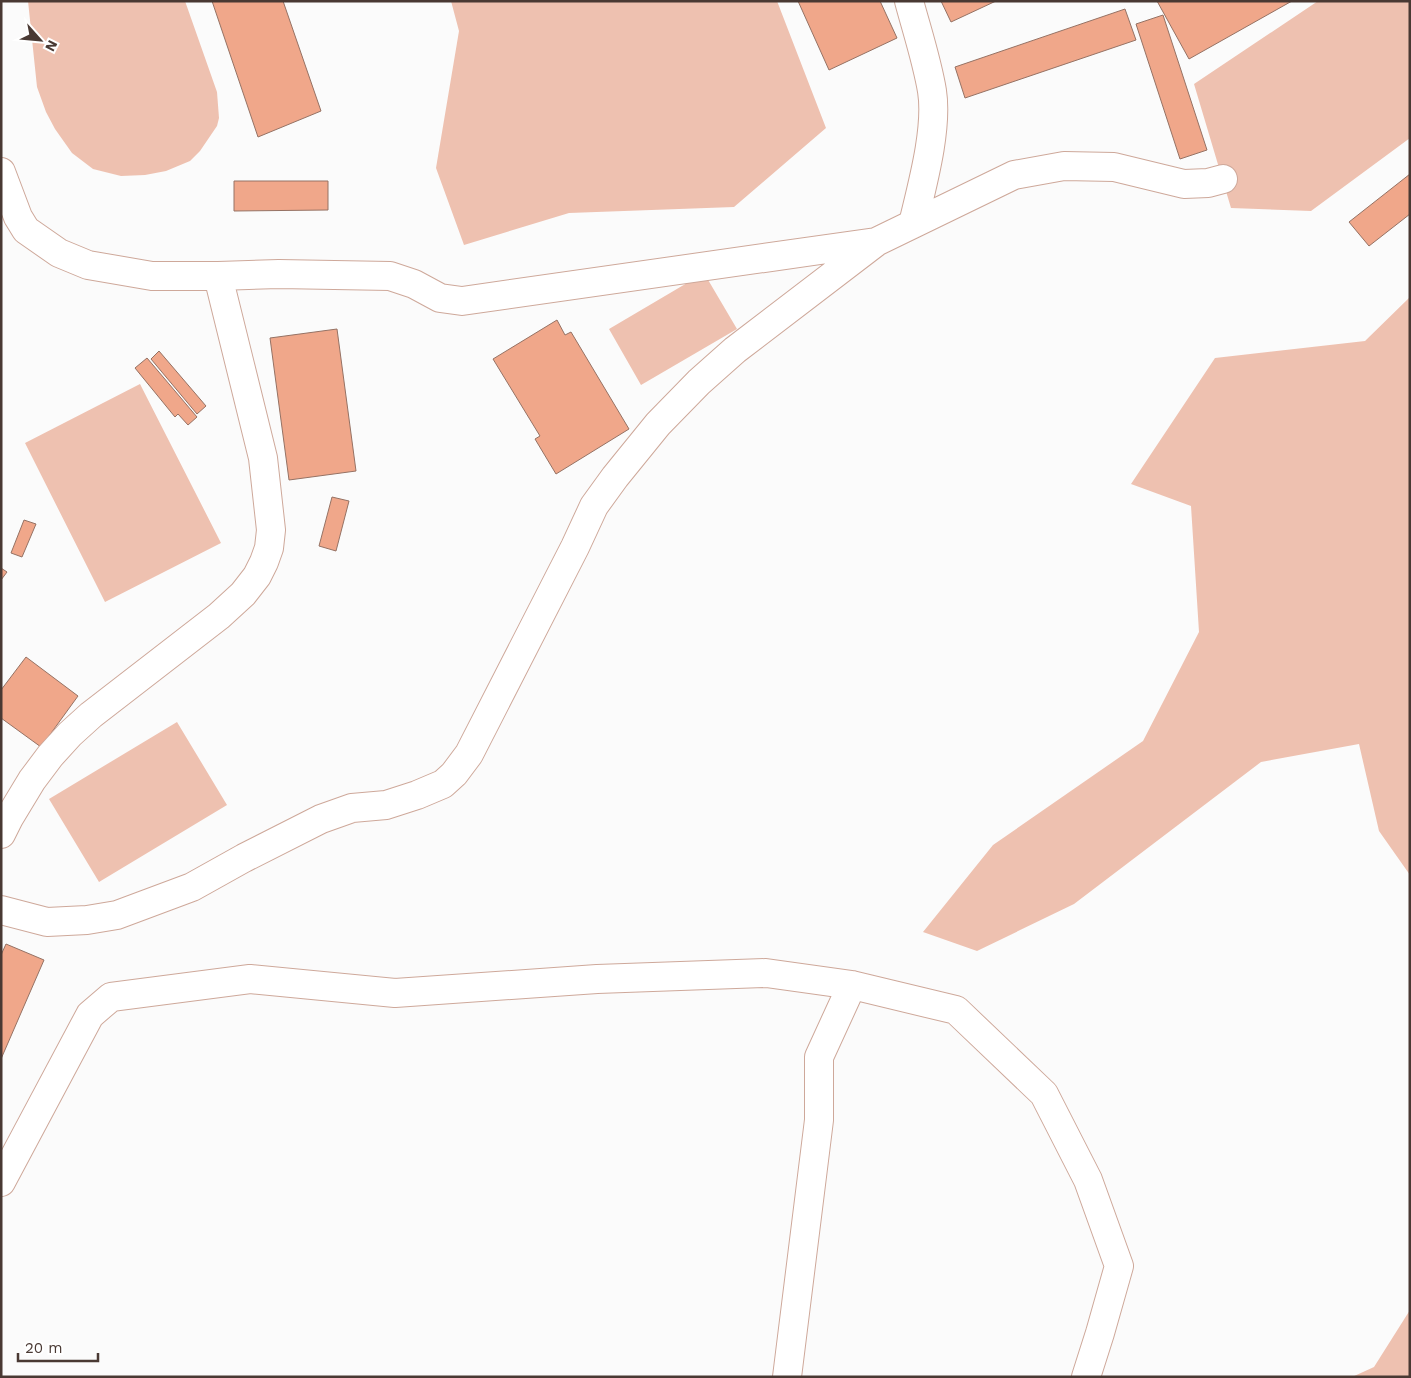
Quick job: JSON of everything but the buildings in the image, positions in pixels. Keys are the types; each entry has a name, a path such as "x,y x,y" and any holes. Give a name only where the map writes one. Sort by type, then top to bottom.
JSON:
{"street":[{"path":"908,1 932,92 932,123 928,153 913,224"},
{"path":"1,910 48,922 118,916 192,888 244,858 321,819 352,808 386,805 443,784 454,774 469,754 594,506 658,424 699,382 735,350 876,242 1014,175 1064,166 1114,166 1184,184 1208,183 1223,179"},
{"path":"1,172 18,217 26,230 60,253 88,265 152,276 278,274 390,276 414,284 440,298 462,301 876,242"},
{"path":"1,834 32,780 70,734 91,715 219,616 243,594 264,562 269,548 270,530 263,458 218,276"},
{"path":"1,1182 90,1015 111,997 250,979 395,993 597,979 766,973 852,985 956,1010 1044,1094 1088,1180 1119,1266 1086,1377"},
{"path":"787,1377 819,1120 819,1057 852,985"}],"shaded area":[{"path":"28,1 185,1 217,92 219,118 217,126 200,151 190,161 166,171 145,175 121,176 93,169 72,153 55,129 46,112 37,87"},
{"path":"451,1 777,1 826,128 734,207 569,213 464,245 436,168 459,31"},
{"path":"1318,1 1410,1 1410,138 1311,211 1231,208 1194,84"},
{"path":"704,273 737,329 641,385 609,329"},
{"path":"1410,297 1410,875 1379,831 1359,744 1261,762 1074,904 977,951 923,932 993,845 1143,741 1199,632 1191,506 1131,484 1215,358 1365,341"},
{"path":"140,384 221,543 105,602 25,443"},
{"path":"177,722 227,805 99,882 49,799"},
{"path":"1410,1310 1410,1377 1352,1377 1374,1367"}]}
